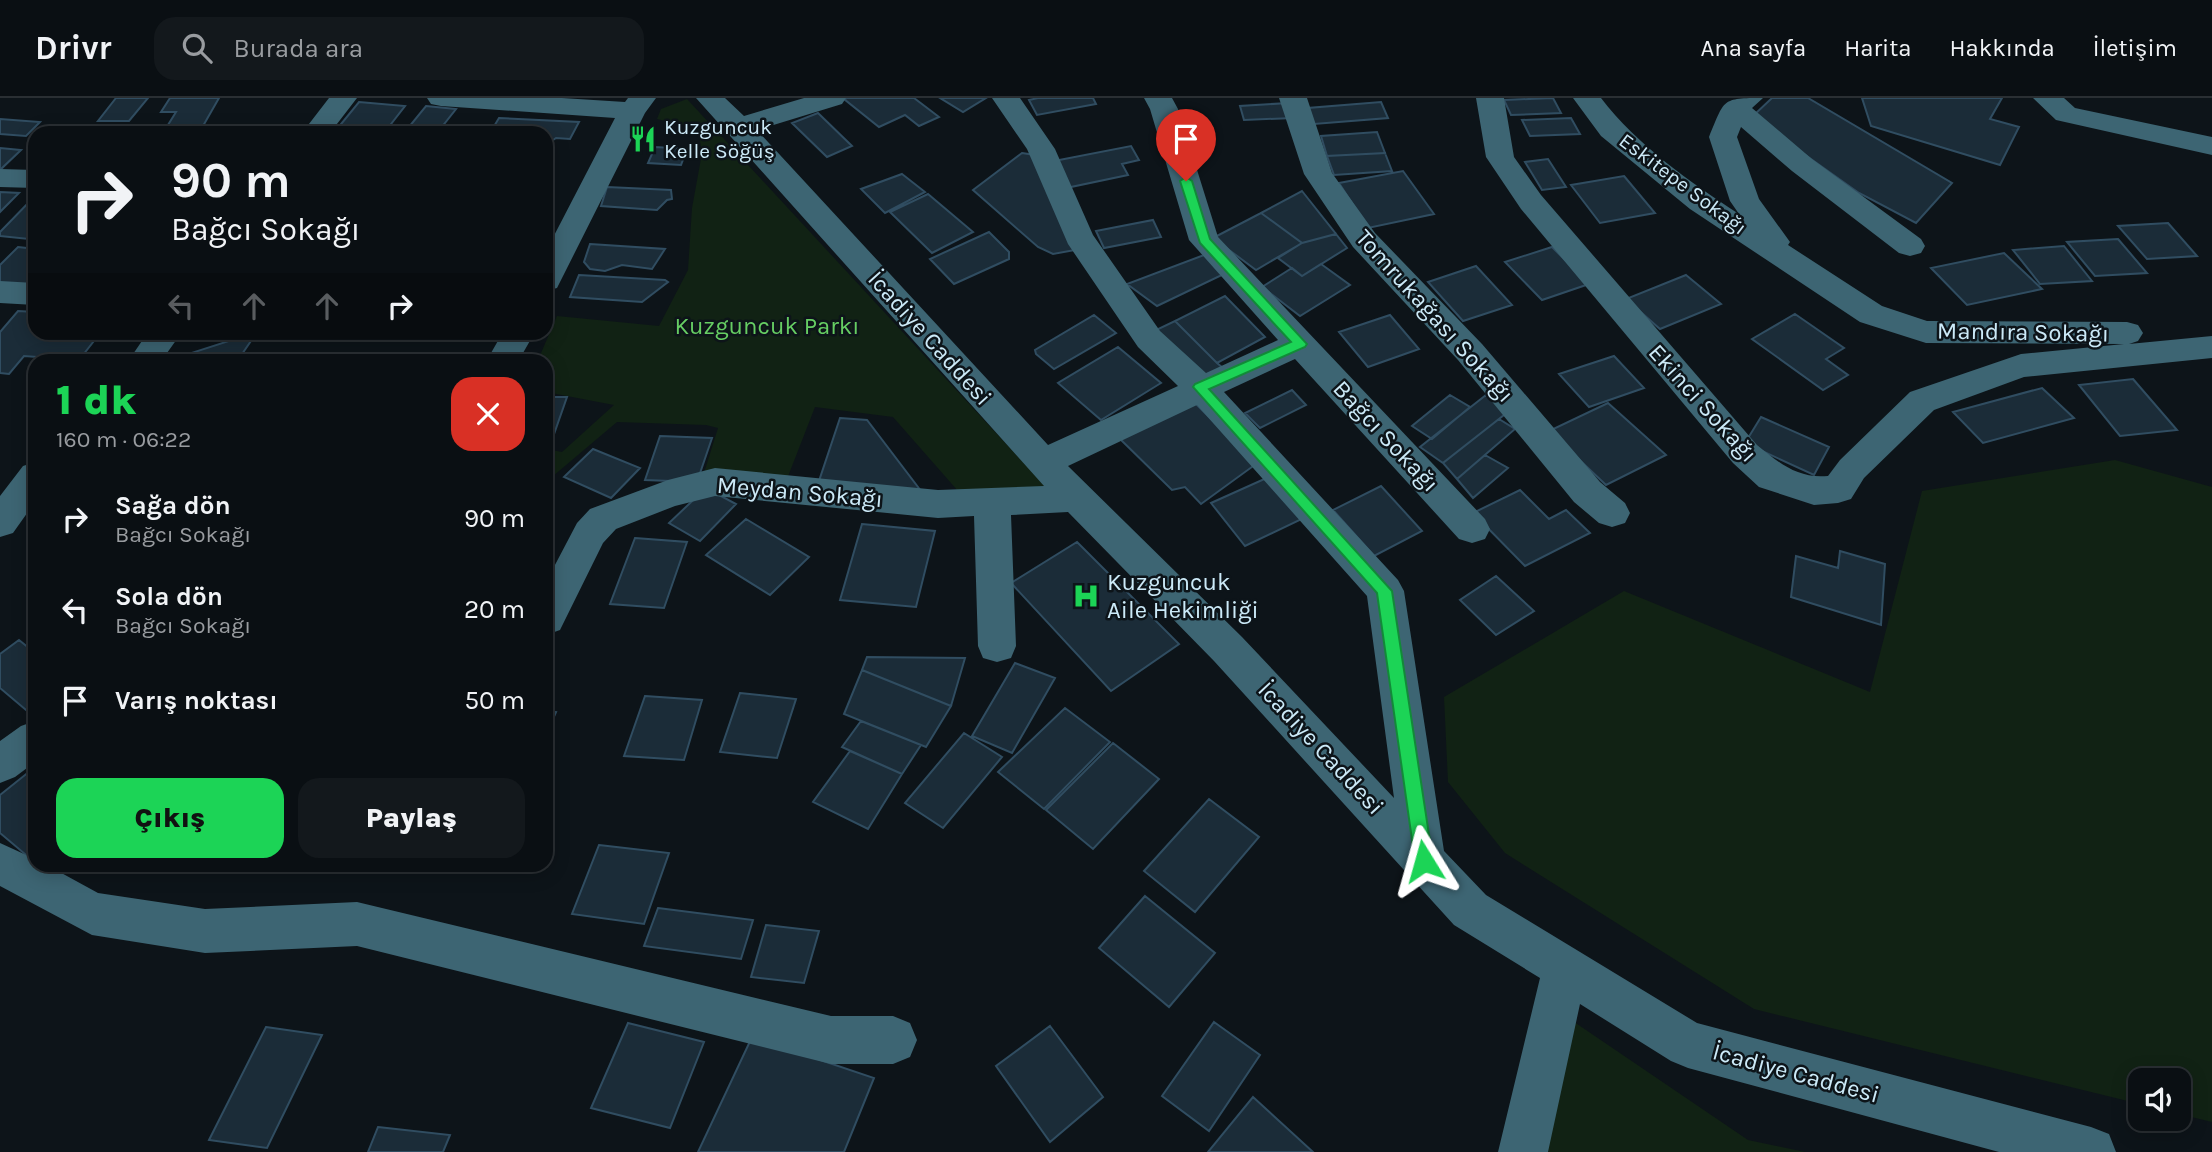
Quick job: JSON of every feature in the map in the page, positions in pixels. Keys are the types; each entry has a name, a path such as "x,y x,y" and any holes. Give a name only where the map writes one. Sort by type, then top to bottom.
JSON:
{"street":[{"path":"321,126 343,98"},
{"path":"441,98 637,105 553,268"},
{"name":"İcadiye Caddesi","path":"710,98 1076,498 1228,649 1471,910 1688,1044 2091,1152"},
{"path":"739,127 832,98"},
{"path":"1006,98 1041,149 1079,237 1149,339 1200,387 1385,591 1424,861"},
{"name":"Bağcı Sokağı","path":"1158,98 1164,109 1204,240 1472,529"},
{"name":"Tomrukağası Sokağı","path":"1293,98 1318,174 1364,240 1471,352 1587,492 1612,513"},
{"name":"Ekinci Sokağı","path":"1490,98 1500,156 1531,202 1745,454 1771,477 1814,491 1838,489 1852,469 1922,401 2021,366 2212,345"},
{"name":"Eskitepe Sokağı","path":"1587,98 1611,130 1700,202 1788,261"},
{"path":"2048,98 2066,114 2212,145"},
{"path":"1742,103 1802,165 1910,246"},
{"name":"Mandıra Sokağı","path":"1742,103 1723,138 1745,201 1788,261 1871,314 1926,332 2149,333 2212,345"},
{"path":"0,178 28,179"},
{"path":"553,211 582,213"},
{"path":"0,292 28,294"},
{"path":"1043,462 1200,387 1300,344"},
{"path":"0,482 28,469"},
{"name":"Meydan Sokağı","path":"553,606 590,533 603,519 668,494 715,482 938,504 1076,498"},
{"path":"0,523 28,485"},
{"path":"992,502 997,646"},
{"path":"0,764 28,744"},
{"path":"0,863 92,914 205,931 357,924 831,1040 892,1041"},
{"path":"1523,1152 1565,968"}],"green space":[{"name":"Kuzguncuk Parkı","path":"687,99 1046,487 958,491 893,417 815,407 787,479 704,473 718,428 706,425 617,422 553,476 553,450 562,452 614,405 553,393 553,354 541,354 547,340 553,340 553,325 557,316 659,326 688,270 692,208 702,153 698,129 657,119 661,109"},
{"path":"2115,460 2212,487 2212,1122 2191,1117 2191,1068 2128,1068 2128,1101 1754,1009 1505,853 1448,782 1444,697 1624,591 1870,692 1922,491"},
{"path":"1558,1011 1748,1140 1805,1152 1529,1152"}],"building":[{"path":"116,98 148,98 129,121 98,121"},
{"path":"170,98 219,98 203,126 167,126 176,112 161,112"},
{"path":"914,98 939,117 919,126 905,115 879,127 844,99"},
{"path":"940,98 986,98 963,112"},
{"path":"1093,98 1096,104 1037,115 1029,100"},
{"path":"1553,98 1561,113 1511,115 1504,100"},
{"path":"1772,98 1808,98 1952,183 1916,223 1859,193 1770,130 1755,114"},
{"path":"1862,98 2002,98 1990,119 2019,127 2000,165 1871,126"},
{"path":"359,102 405,106 389,126 339,126"},
{"path":"1381,102 1388,118 1314,124 1308,108"},
{"path":"1288,103 1293,118 1244,120 1240,106"},
{"path":"426,106 456,109 443,126 410,126"},
{"path":"818,113 852,146 827,157 792,123"},
{"path":"499,118 579,122 570,139 553,140 553,126 494,126"},
{"path":"1571,118 1580,134 1530,136 1522,120"},
{"path":"0,119 40,122 36,126 28,126 26,136 0,134"},
{"path":"1377,132 1385,153 1327,156 1321,136"},
{"path":"1131,146 1139,160 1122,164 1128,175 1066,188 1054,161"},
{"path":"655,147 687,149 681,165 648,163"},
{"path":"0,148 21,150 0,170"},
{"path":"1022,153 1041,156 1075,250 1053,254 1038,247 973,190"},
{"path":"1385,153 1392,171 1334,175 1327,156"},
{"path":"1548,159 1566,187 1542,190 1525,162"},
{"path":"1403,171 1434,214 1368,228 1339,183"},
{"path":"902,174 925,192 885,213 861,189"},
{"path":"1624,176 1655,213 1600,223 1571,185"},
{"path":"607,187 671,190 672,199 667,200 657,210 601,206"},
{"path":"1302,191 1336,234 1302,243 1261,213"},
{"path":"0,192 19,193 0,212"},
{"path":"928,194 973,232 932,253 890,212"},
{"path":"28,203 28,239 0,236 0,232"},
{"path":"1261,213 1302,243 1256,270 1213,238"},
{"path":"1153,220 1161,237 1104,248 1096,231"},
{"path":"2168,223 2197,256 2147,259 2118,226"},
{"path":"989,232 1009,252 1009,259 954,284 930,259"},
{"path":"1336,234 1347,248 1302,276 1278,258 1302,243"},
{"path":"2118,239 2147,273 2095,276 2067,242"},
{"path":"590,244 665,249 652,269 622,265 605,271 590,269 584,262"},
{"path":"2064,246 2092,281 2040,284 2013,250"},
{"path":"18,247 28,248 28,283 23,288 0,286 0,265"},
{"path":"1552,247 1589,284 1542,300 1505,262"},
{"path":"2004,253 2042,289 1967,305 1931,268"},
{"path":"1204,255 1224,274 1157,306 1127,284"},
{"path":"1321,264 1350,285 1300,316 1262,287 1292,268 1302,276"},
{"path":"1476,266 1512,305 1463,321 1428,282"},
{"path":"579,275 668,282 642,302 570,297"},
{"path":"1686,275 1721,304 1660,329 1626,299"},
{"path":"1225,296 1265,337 1217,363 1175,321"},
{"path":"18,311 28,312 28,340 95,340 84,354 28,354 9,374 0,373 0,332"},
{"path":"1795,314 1844,348 1826,359 1848,375 1823,390 1752,339"},
{"path":"1094,315 1116,333 1054,369 1036,354 1035,350"},
{"path":"1390,315 1419,349 1368,367 1339,332"},
{"path":"1175,321 1223,368 1201,379 1154,331"},
{"path":"232,340 252,340 242,354 188,354"},
{"path":"1118,347 1161,383 1101,420 1058,383"},
{"path":"1614,356 1644,388 1589,407 1559,374"},
{"path":"2133,379 2177,430 2120,436 2079,385"},
{"path":"2042,388 2074,418 1983,443 1953,412"},
{"path":"1292,390 1306,405 1260,428 1245,413"},
{"path":"1450,395 1470,407 1432,439 1412,426"},
{"path":"1486,395 1509,411 1443,463 1420,447"},
{"path":"553,397 567,397 553,437"},
{"path":"1193,401 1256,464 1201,504 1185,487 1172,490 1114,433"},
{"path":"1608,403 1666,455 1606,485 1549,431"},
{"path":"1761,417 1829,447 1814,475 1745,443"},
{"path":"840,418 867,420 921,491 819,481"},
{"path":"1499,419 1515,429 1457,479 1443,463"},
{"path":"660,436 712,438 697,482 645,480"},
{"path":"593,449 640,468 611,498 564,477"},
{"path":"1485,455 1508,468 1473,498 1457,479"},
{"path":"1271,476 1306,517 1245,546 1211,503"},
{"path":"1381,486 1422,531 1374,556 1333,510"},
{"path":"706,488 736,504 700,541 669,523"},
{"path":"1520,490 1549,519 1566,510 1590,533 1525,566 1473,513"},
{"path":"746,519 809,557 770,595 706,555"},
{"path":"862,524 935,531 916,607 840,600"},
{"path":"635,538 687,542 664,608 610,604"},
{"path":"1077,542 1179,644 1111,691 1011,583"},
{"path":"1840,551 1885,564 1881,625 1791,597 1796,556 1838,568"},
{"path":"1496,576 1534,611 1496,635 1460,600"},
{"path":"19,640 28,647 28,712 0,688 0,654"},
{"path":"867,657 965,658 951,706 862,670"},
{"path":"1015,663 1055,678 1012,753 972,736"},
{"path":"862,670 951,706 926,747 844,714"},
{"path":"740,693 796,699 777,758 720,752"},
{"path":"645,696 702,700 684,760 624,756"},
{"path":"1065,708 1110,742 1044,809 998,772"},
{"path":"861,721 921,745 902,774 842,747"},
{"path":"964,733 1002,757 943,828 905,803"},
{"path":"1113,743 1159,779 1093,849 1046,810"},
{"path":"850,751 902,774 868,829 813,802"},
{"path":"28,773 28,857 0,833 0,795"},
{"path":"1209,799 1259,837 1195,912 1144,871"},
{"path":"599,845 669,853 644,924 572,914"},
{"path":"1145,896 1215,953 1169,1007 1099,948"},
{"path":"658,908 753,920 741,959 644,946"},
{"path":"766,925 819,931 804,983 751,977"},
{"path":"1214,1022 1260,1055 1209,1131 1162,1096"},
{"path":"628,1023 704,1042 670,1128 591,1108"},
{"path":"1050,1026 1103,1097 1050,1142 996,1066"},
{"path":"266,1027 322,1035 267,1148 209,1140"},
{"path":"752,1037 874,1078 844,1152 698,1152"},
{"path":"1253,1097 1313,1152 1208,1152"},
{"path":"378,1127 450,1135 443,1152 368,1152"}],"place":[{"name":"Kuzguncuk Kelle Söğüş","path":"643,139"},
{"name":"Kuzguncuk Aile Hekimliği","path":"1086,596"}],"route":[{"path":"1186,181 1204,240 1300,344 1200,387 1385,591 1424,861"}]}
